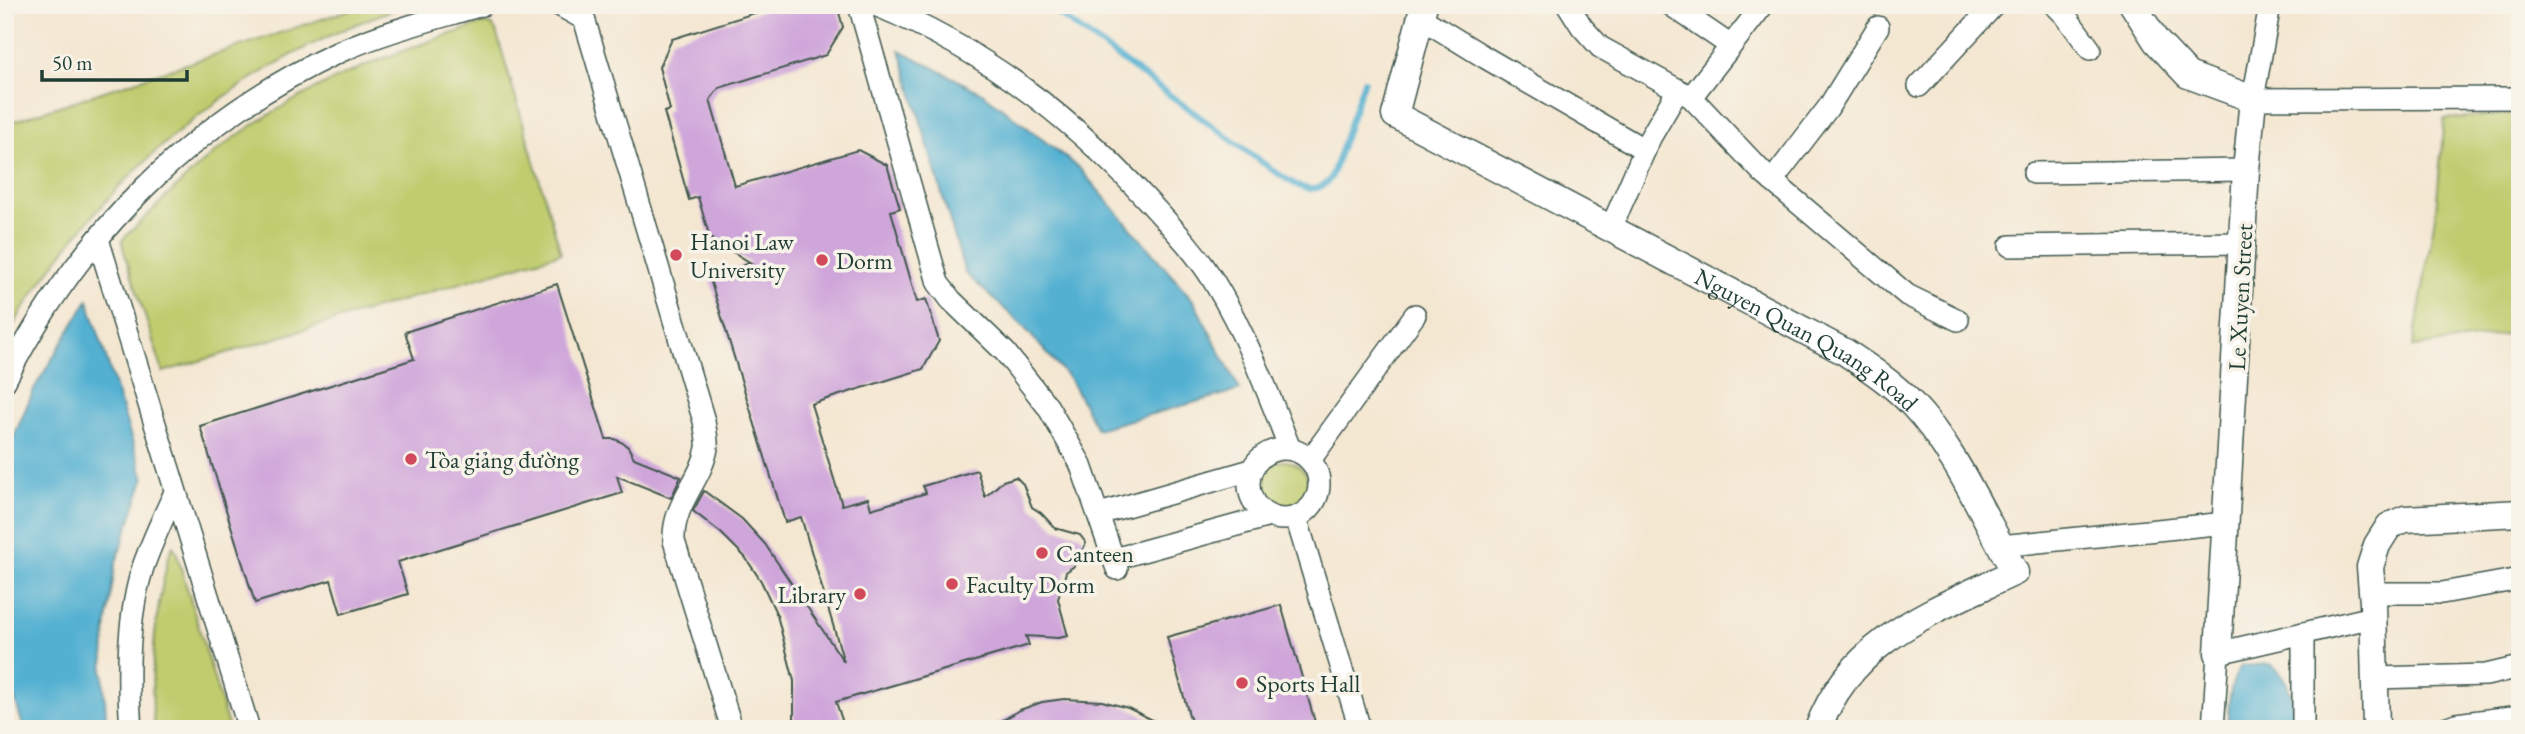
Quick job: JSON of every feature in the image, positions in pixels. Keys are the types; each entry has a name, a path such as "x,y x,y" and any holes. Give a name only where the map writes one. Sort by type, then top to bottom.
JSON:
{"street":[{"path":"5,381 53,298 98,239 141,191 207,130 283,80 342,51 388,33 482,5"},
{"path":"559,5 582,12 704,421 707,449 678,513 673,528 674,541 732,729"},
{"path":"859,5 938,283 951,300 1005,352 1048,407 1080,463 1115,564 1270,516"},
{"path":"875,5 944,36 1021,86 1088,141 1134,185 1194,252 1214,282 1255,363 1290,449"},
{"path":"1568,5 1582,27 1601,47 1684,94 1772,181 1907,295 1958,320"},
{"path":"1671,5 1731,46"},
{"path":"1611,228 1645,149 1684,94 1731,46 1763,5"},
{"path":"1919,86 1994,5"},
{"path":"2055,5 2090,49"},
{"path":"2133,5 2156,41 2188,75 2253,99 2520,98"},
{"path":"2253,99 2270,5"},
{"path":"1423,12 1486,58 1645,149"},
{"name":"Nguyen Quan Quang Road","path":"1423,12 1395,115 1845,352 1882,377 1914,406 1948,451 2015,572 1919,618 1888,636 1845,679 1823,715 1818,729"},
{"path":"1772,181 1828,108 1878,27"},
{"name":"Le Xuyen Street","path":"2218,653 2246,170 2253,99"},
{"path":"2034,173 2246,170"},
{"path":"98,239 249,729"},
{"path":"2010,246 2243,243"},
{"path":"1310,460 1415,315"},
{"path":"1290,449 1300,452 1310,460 1319,480 1318,495 1310,508 1296,517 1282,519 1257,508 1251,499 1248,482 1251,470 1260,458 1269,452 1290,449"},
{"path":"1099,514 1251,470"},
{"path":"131,729 133,616 143,569 175,492"},
{"path":"2376,729 2370,567 2377,545 2389,526 2405,519 2520,513"},
{"path":"1296,517 1360,729"},
{"path":"2000,545 2226,523"},
{"path":"2213,729 2218,653 2303,633 2373,605 2520,579"},
{"path":"2303,633 2303,729"},
{"path":"2375,678 2486,675 2520,667"},
{"path":"2442,729 2456,724 2520,716"}],"green space":[{"path":"364,5 407,5 344,30 284,59 175,134 127,179 82,228 5,339 5,124"},
{"path":"485,23 492,25 496,31 561,253 163,372 123,248 122,241 125,237 210,156 285,105 382,59"},
{"path":"2520,113 2520,332 2413,347 2436,210 2444,119"},
{"path":"1284,461 1302,468 1309,486 1302,504 1284,511 1266,504 1259,486 1266,468"},
{"path":"173,546 229,729 154,729 152,673 155,637 163,582"}],"water":[{"path":"900,50 984,94 1079,168 1193,300 1240,390 1097,429 1069,378 1022,325 965,273"},
{"path":"88,300 144,479 115,565 103,670 107,729 24,729 5,667 5,458 34,389"},
{"path":"2271,664 2288,685 2296,729 2227,729 2231,688 2241,666"}],"building":[{"path":"780,5 837,5 843,27 826,55 719,88 710,100 735,186 858,150 887,165 900,208 891,211 917,302 926,299 939,341 923,369 811,404 842,505 868,498 871,509 926,493 923,486 977,470 985,497 1003,481 1016,477 1023,484 1032,507 1055,528 1080,535 1086,543 1074,566 1066,572 1058,599 1068,636 1026,636 1029,645 836,702 845,729 794,729 794,681 777,615 761,581 745,557 693,511 704,491 742,519 765,544 844,662 801,517 785,522 709,276 751,263 710,238 698,197 689,200 664,112 670,110 659,67 672,39"},
{"name":"Tòa giảng đường","path":"557,284 606,439 623,443 634,458 681,477 671,498 617,476 622,493 398,562 408,594 341,614 331,580 255,603 200,426 414,359 405,332"},
{"name":"Sports Hall","path":"1281,605 1317,729 1193,729 1167,637"},
{"path":"1064,699 1102,701 1128,708 1171,729 988,729 1020,710 1042,702"}],"waterway":[{"path":"1046,5 1274,171 1303,188 1317,188 1331,178 1364,81"}],"place":[{"name":"Hanoi Law University","path":"676,255"},
{"name":"Dorm","path":"822,260"},
{"name":"Tòa giảng đường","path":"411,459"},
{"name":"Canteen","path":"1042,553"},
{"name":"Faculty Dorm","path":"952,584"},
{"name":"Library","path":"860,594"},
{"name":"Sports Hall","path":"1242,683"}]}
